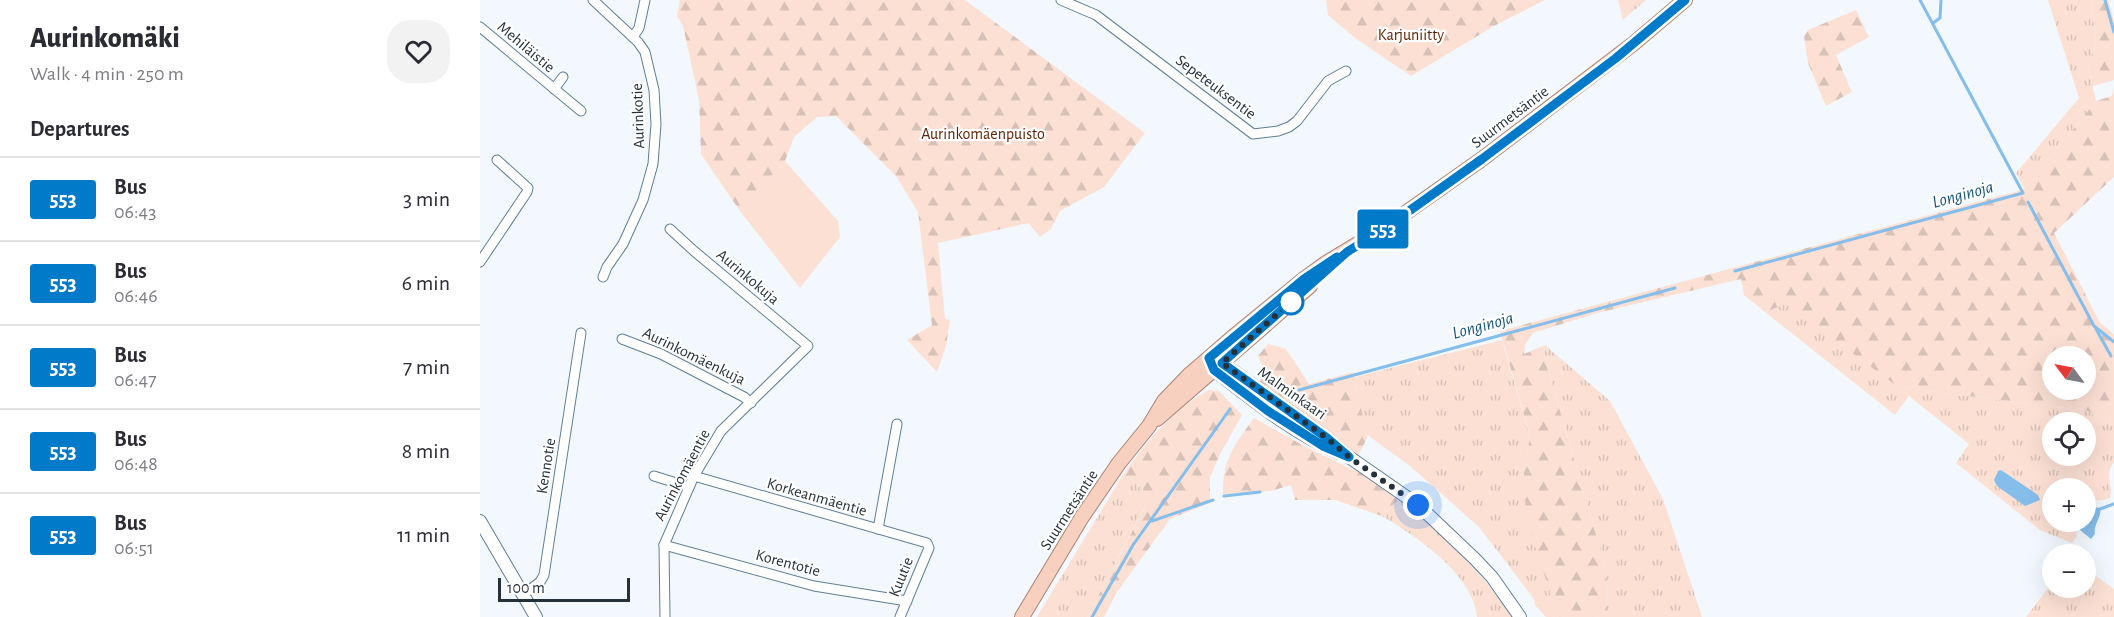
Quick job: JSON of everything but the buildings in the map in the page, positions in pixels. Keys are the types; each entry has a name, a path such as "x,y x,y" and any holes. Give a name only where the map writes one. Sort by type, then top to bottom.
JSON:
{"main road":[{"name":"Suurmetsäntie","path":"1022,617 1082,517 1119,463 1149,426 1304,279 1388,226 1482,159 1634,44 1685,0"},
{"name":"Malminkaari","path":"1215,363 1268,411 1323,446 1349,457 1418,505 1492,578 1520,617"},
{"path":"480,521 536,617"}],"street":[{"name":"Aurinkotie","path":"593,0 633,37 645,52 653,84 656,124 654,157 638,212 623,244 603,277"},
{"path":"633,37 639,28 645,0"},
{"name":"Sepeteuksentie","path":"1061,0 1096,15 1253,134 1278,131 1289,127 1297,121 1328,81 1346,71"},
{"name":"Mehiläistie","path":"480,27 581,111"},
{"name":"Mehiläistie","path":"554,89 563,76"},
{"path":"480,262 528,192 528,188 497,160"},
{"name":"Aurinkokuja","path":"670,229 808,346"},
{"name":"Kennotie","path":"524,594 532,590 544,575 581,333"},
{"name":"Aurinkomäenkuja","path":"622,339 662,354 744,397 751,403"},
{"name":"Aurinkomäentie","path":"665,617 664,545 694,477 721,431 808,346"},
{"path":"878,529 897,424"},
{"path":"654,476 689,487"},
{"name":"Korkeanmäentie","path":"694,477 927,543 929,548"},
{"name":"Korentotie","path":"664,545 814,586 907,601"},
{"name":"Kuutie","path":"900,617 929,548"}],"green space":[{"name":"Aurinkomäenpuisto","path":"680,0 965,0 1145,133 1104,187 1060,211 1051,229 1040,237 1029,223 938,243 945,319 950,320 946,346 937,372 907,340 932,325 918,212 896,176 836,116 817,117 794,137 785,161 740,211 701,154 699,100 683,26 677,16"},
{"name":"Karjuniitty","path":"1326,0 1545,0 1494,26 1411,76 1355,38 1328,15"},
{"path":"1618,0 1646,0 1623,20"},
{"path":"2048,0 2091,0 2096,41 2088,66 2096,101 2025,189 2016,173 2079,98"},
{"path":"2091,0 2108,0 2114,20 2114,80 2093,86 2088,66 2096,41"},
{"path":"1856,10 1869,37 1836,55 1852,92 1826,106 1808,63 1804,36 1808,30"},
{"path":"2114,88 2114,177 2054,233 2100,323 2114,334 2114,427 2096,416 2096,412 1898,387 1786,304 1765,312 1744,295 1741,279 1597,313 1533,333 1525,345 1524,354 1545,345 1544,356 1606,569 1607,617 1558,617 1526,518 1524,473 1530,436 1500,331 2025,189 2096,101 2112,96"},
{"path":"785,161 838,221 840,237 800,288 740,211"},
{"path":"1786,303 1898,387 2088,411 2090,412 2042,412 2042,466 2096,466 2096,416 2114,427 2114,462 2109,475 2110,498 2096,501 2096,478 2042,478 2042,531 1956,463 1969,444 1909,396 1895,415 1765,312"},
{"path":"1502,340 1530,437 1524,473 1558,617 1546,617 1535,605 1534,599 1479,527 1410,466 1366,434 1355,377"},
{"path":"1268,344 1286,349 1309,384 1354,372 1367,438 1358,456 1259,386 1263,367 1258,356"},
{"path":"1545,345 1610,401 1663,499 1702,617 1607,617 1606,569 1544,356"},
{"path":"1209,390 1219,391 1242,415 1210,477 1210,503 1170,519 1117,592 1104,617 1087,617 1144,509 1148,494 1129,478 1118,483 1158,430 1182,408"},
{"path":"1254,418 1304,446 1360,473 1398,500 1382,516 1335,500 1295,500 1291,485 1271,491 1223,494 1227,462"},
{"path":"1129,478 1149,494 1144,508 1087,617 1037,617 1118,483"},
{"path":"1398,500 1430,525 1475,569 1512,617 1477,617 1466,586 1455,572 1411,534 1382,516"},
{"path":"2045,532 2076,532 2077,536 2072,543"},
{"path":"2096,576 2114,589 2114,617 2026,617 2042,596 2042,598 2096,598"}],"water":[{"path":"2001,470 2038,495 2040,500 2025,506 1997,486 1994,480 1998,471"},
{"path":"2096,507 2100,508 2096,525"},
{"path":"2082,532 2095,532 2091,539"}],"waterway":[{"name":"Longinoja","path":"1735,271 2023,193 1920,0"},
{"path":"1933,23 1940,18 1941,0"},
{"path":"2105,0 2114,32"},
{"path":"2028,202 2094,326 2114,342"},
{"name":"Longinoja","path":"1299,390 1675,288"},
{"path":"2096,329 2111,356"},
{"name":"Longinoja","path":"1092,617 1133,545 1230,409"},
{"path":"1224,496 1260,492"},
{"path":"1152,521 1213,500"},
{"path":"2100,509 2114,504"}],"bus line":[{"name":"553","path":"1337,257 1304,279 1209,358 1214,370 1268,411 1323,446 1349,457 1327,438 1222,363 1347,252 1388,226 1482,159 1634,44 1685,0"}],"route":[{"path":"1291,302 1222,363 1418,505"}]}
